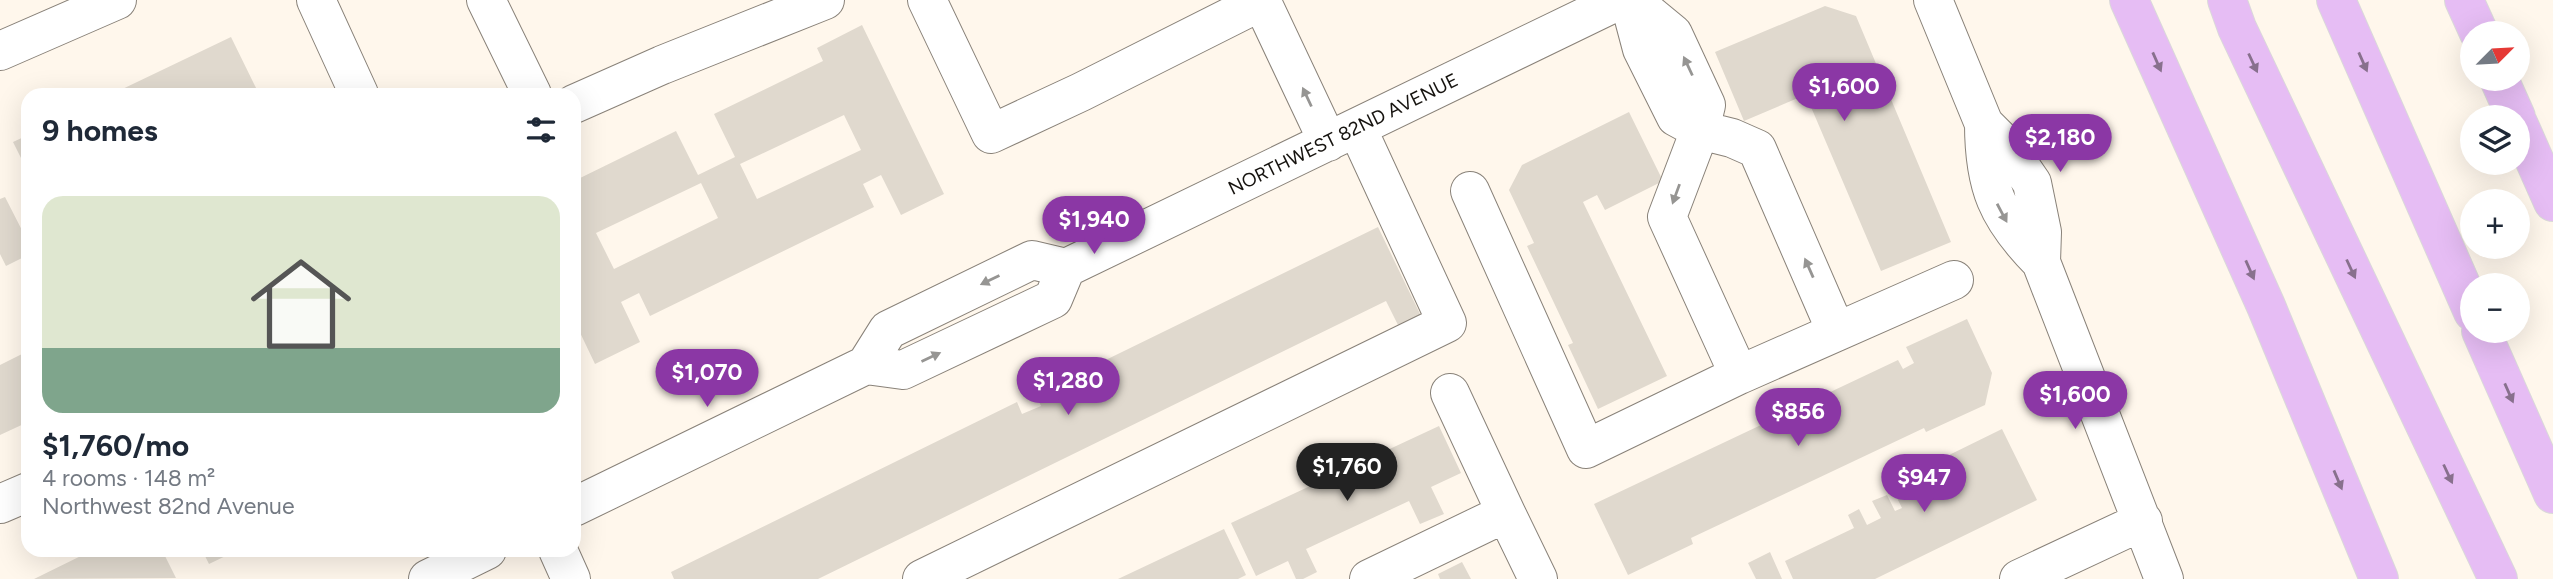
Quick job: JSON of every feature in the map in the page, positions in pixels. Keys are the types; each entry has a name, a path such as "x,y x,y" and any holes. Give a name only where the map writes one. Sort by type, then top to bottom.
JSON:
{"highway":[{"path":"2129,0 2266,306 2379,579"},
{"path":"2227,0 2237,28 2498,579"},
{"path":"2336,0 2460,282"},
{"path":"2464,0 2474,21"},
{"path":"2530,150 2553,202"},
{"path":"2486,343 2553,494"}],"street":[{"path":"0,51 72,8 117,0"},
{"path":"486,0 529,88"},
{"path":"922,579 1447,323 1342,135 1285,52 1262,1 1082,92 990,134 927,0"},
{"name":"NORTHWEST 82ND AVENUE","path":"581,504 866,365 903,370 1053,299 1066,268 1342,135 1583,8 1620,0"},
{"path":"1631,0 1673,34 1706,105 1700,130 1667,217 1739,375"},
{"path":"1933,0 1984,124 2008,148 2032,183 2042,232 2041,262 2164,579"},
{"path":"321,2 357,88"},
{"path":"581,101 802,4"},
{"path":"1700,130 1732,138 1758,149 1836,331"},
{"path":"1470,191 1586,449 1739,375 1954,280"},
{"path":"1450,393 1538,579"},
{"path":"0,505 21,495"},
{"path":"1369,579 1506,513"},
{"path":"2019,579 2143,521"},
{"path":"428,579 473,557"},
{"path":"561,557 570,579"}],"building":[{"path":"1825,6 1856,16 1951,242 1881,271 1808,100 1825,93 1819,80 1802,87 1805,95 1744,121 1715,52"},
{"path":"862,25 944,194 901,215 881,175 863,184 874,207 650,316 639,293 621,302 640,342 595,364 581,335 581,178 676,131 698,175 735,157 714,114 823,61 817,48","holes":["844,115 861,150 757,199 740,164","701,183 718,218 614,269 596,233"]},
{"path":"231,37 256,88 125,88"},
{"path":"1629,112 1663,181 1605,210 1597,195 1583,202 1667,376 1598,409 1568,345 1573,343 1527,246 1534,243 1509,190 1522,165"},
{"path":"21,138 21,158 13,142"},
{"path":"5,197 21,228 21,258 6,266 0,254 0,199"},
{"path":"1378,227 1422,318 1400,329 1386,301 818,579 674,579 671,572 1017,402 1022,414 1041,406 1036,394"},
{"path":"1967,319 1992,373 1985,405 1926,432 1924,428 1691,538 1693,544 1628,575 1594,504 1898,360 1903,369 1914,363 1906,347"},
{"path":"21,354 21,425 0,435 0,365"},
{"path":"1439,426 1461,473 1431,487 1444,514 1420,524 1409,501 1306,549 1317,572 1303,579 1296,579 1288,561 1256,576 1231,523"},
{"path":"2002,429 2037,500 1875,579 1793,579 1785,561 1854,528 1848,515 1859,509 1867,525 1881,518 1872,501 1887,495 1895,511 1902,508 1890,484"},
{"path":"1224,529 1246,575 1238,579 1118,579"},
{"path":"1770,552 1782,579 1756,579 1748,563"},
{"path":"79,557 166,557 176,578 34,579"},
{"path":"206,557 224,557 209,564"},
{"path":"1462,562 1471,579 1440,579 1438,574"}]}
